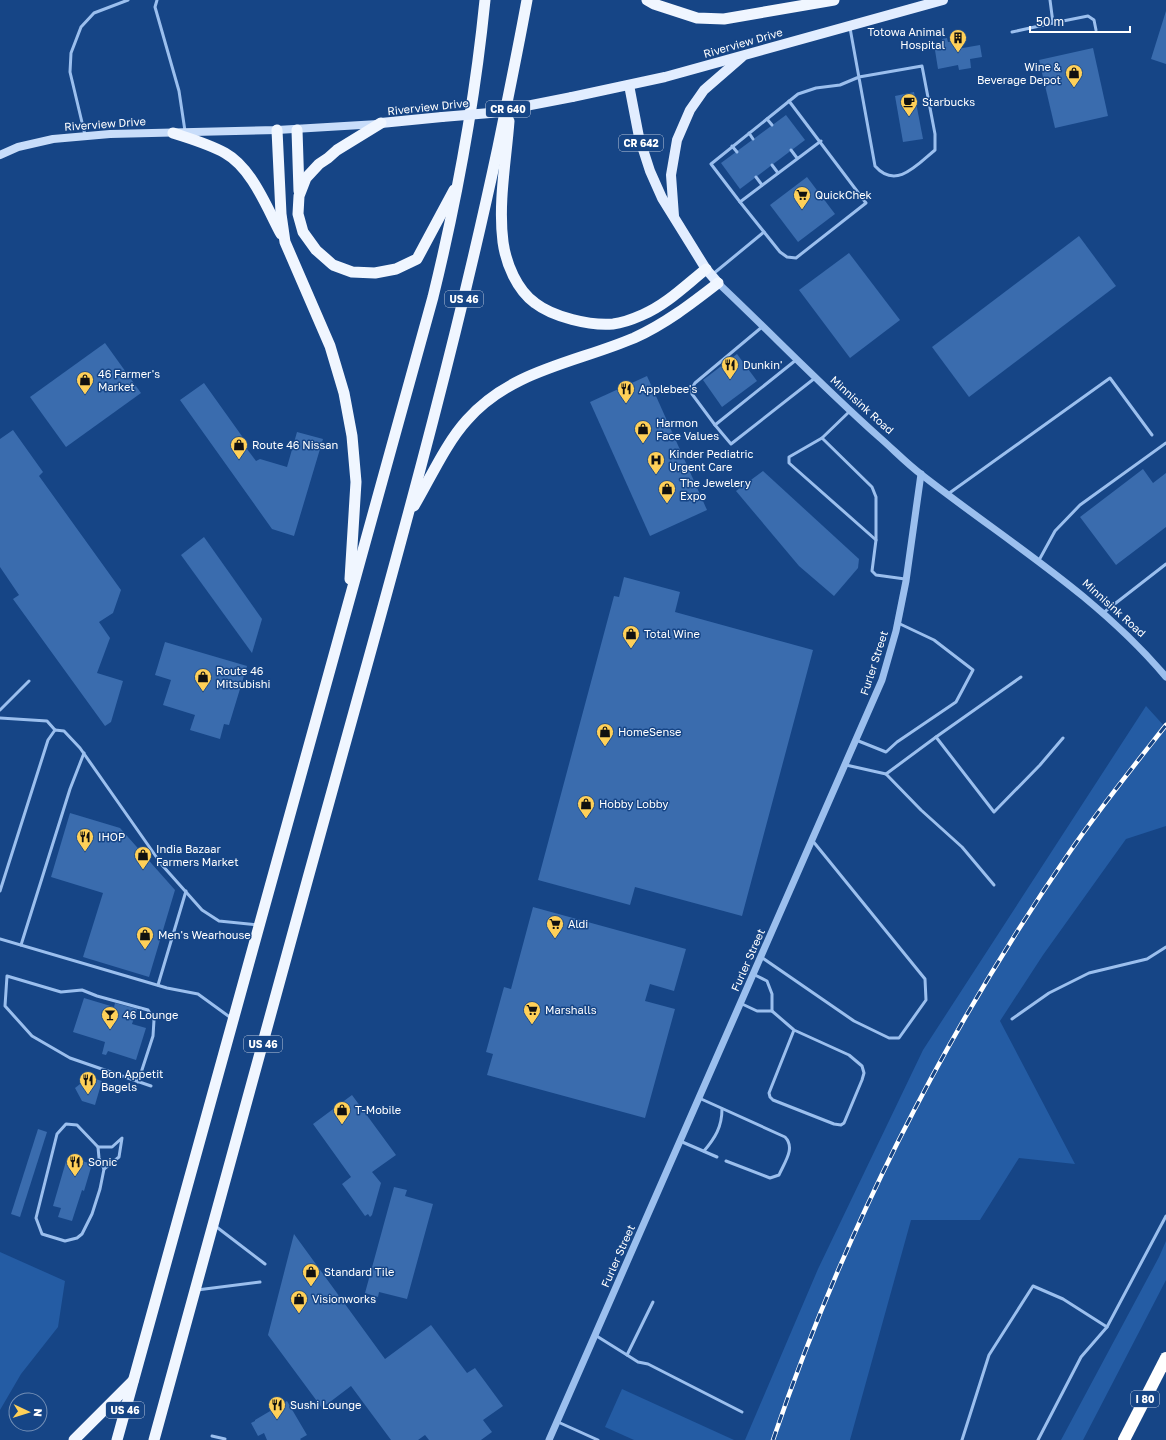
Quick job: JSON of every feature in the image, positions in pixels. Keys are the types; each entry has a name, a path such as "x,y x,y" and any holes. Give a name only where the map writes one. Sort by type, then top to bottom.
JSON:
{"highway":[{"name":"US 46","path":"117,1440 433,297 459,181 476,79 485,0"},
{"name":"US 46","path":"154,1440 406,521 462,305 513,75 527,0"},
{"path":"647,0 654,4 697,18 724,19 834,0"},
{"path":"513,75 502,205 503,243 510,270 523,291 534,303 551,312 570,319 598,324 613,324 642,315 712,276"},
{"path":"299,196 306,178 319,164 337,150 381,123"},
{"path":"277,130 281,214 285,242"},
{"path":"297,130 298,206 300,223 316,250 341,269 352,272 375,274 396,269 417,259 459,181"},
{"path":"173,133 212,146 227,154 239,164 253,181 285,242 330,346 344,393 352,436 356,482 349,601"},
{"path":"406,521 445,453 467,420 499,392 523,378 626,341 652,329 687,307 712,276"},
{"name":"I 80","path":"1124,1440 1166,1358"},
{"path":"74,1440 134,1380"}],"main road":[{"name":"Riverview Drive","path":"0,155 18,146 85,136 110,134 297,130 490,113 665,77 943,0"},
{"path":"674,218 672,175 678,140 690,110 704,90 744,56"},
{"name":"Minnisink Road","path":"629,85 639,137 650,171 662,198 712,276"}],"street":[{"name":"Minnisink Road","path":"712,276 764,326 796,360 850,411 921,474 1061,578 1103,613 1140,648 1165,676"},
{"name":"Furler Street","path":"549,1440 882,680 898,623 907,579 921,474"}],"lane":[{"path":"85,136 70,72 71,53 81,27 94,13 128,0"},
{"path":"157,0 155,7 179,91 185,132"},
{"path":"1050,0 1053,23"},
{"path":"1012,32 1088,16 1094,20 1096,30"},
{"path":"790,101 866,203 796,258 787,257 780,252 710,164 798,94 816,88 840,85 859,77 922,66 935,134 934,150 903,175 892,177 880,172 875,166 859,77 849,26"},
{"path":"767,119 772,125"},
{"path":"749,133 753,139"},
{"path":"740,202 820,141"},
{"path":"732,146 736,152"},
{"path":"791,150 798,158"},
{"path":"772,165 778,173"},
{"path":"756,177 762,185"},
{"path":"712,276 764,232"},
{"path":"764,326 695,383 692,388 692,394 731,444 815,378"},
{"path":"715,425 796,360"},
{"path":"948,494 1110,378 1152,435"},
{"path":"850,411 822,438 789,457 789,463 876,540"},
{"path":"822,438 872,488 876,497 876,540 872,571 876,575 907,579"},
{"path":"1038,562 1055,530 1080,505 1166,443"},
{"path":"1103,613 1166,564"},
{"path":"856,740 886,752 897,742 956,702 973,670 934,640 898,623"},
{"path":"886,774 1022,677"},
{"path":"0,710 29,681"},
{"path":"0,718 47,721 55,730 64,731 84,753 162,865 202,910 219,921 259,925"},
{"path":"0,891 48,740 55,730"},
{"path":"936,737 994,812 1040,765 1063,738"},
{"path":"21,945 70,789 84,753"},
{"path":"845,765 886,774 921,810 962,847 994,885"},
{"path":"761,956 854,1021 889,1038 899,1038 926,1000 925,980 812,840"},
{"path":"158,985 186,892"},
{"path":"0,939 158,985 198,994 233,1020"},
{"path":"1012,1018 1049,993 1089,973 1147,958 1166,947"},
{"path":"753,974 767,982 772,994 772,1011"},
{"path":"138,1082 153,1036 154,1020 148,1010 97,996 82,990 61,992 7,976 5,1006 32,1036 70,1058 138,1082 150,1086"},
{"path":"740,1003 757,1010 772,1011 794,1030 848,1055 862,1066 864,1073 862,1080 844,1123 841,1125 834,1124 773,1100 770,1097 769,1093 794,1030"},
{"path":"699,1098 785,1137 788,1140 790,1148 789,1153 779,1174 770,1178 726,1161"},
{"path":"704,1151 714,1139 719,1129 722,1119 722,1109"},
{"path":"66,1124 77,1125 98,1147 98,1158 104,1169 100,1189 92,1214 82,1234 77,1238 65,1241 42,1234 36,1218 57,1134 66,1124"},
{"path":"98,1147 112,1147 122,1138 119,1157 104,1169"},
{"path":"680,1141 717,1157"},
{"path":"1038,1440 1080,1357 1107,1327 1166,1216"},
{"path":"213,1224 265,1264"},
{"path":"195,1291 260,1282"},
{"path":"962,1440 989,1355 1033,1286 1063,1299 1107,1327"},
{"path":"627,1355 653,1302"},
{"path":"595,1335 638,1362 648,1364 742,1412"},
{"path":"557,1421 598,1440"},
{"path":"212,1436 225,1439"}],"shaded area":[{"path":"1146,706 1166,728 1166,826 1126,839 1043,955 1000,1021 1075,1164 1019,1158 980,1220 911,1220 850,1440 745,1440 818,1269 923,1050"},
{"path":"1166,1241 1166,1280 1083,1440 1061,1440 1159,1257"},
{"path":"0,1252 65,1281 58,1327 21,1374 10,1392 8,1392 8,1396 0,1410"},
{"path":"622,1389 734,1440 634,1440 605,1427"}],"building":[{"path":"1166,11 1166,64 1151,59"},
{"name":"Totowa Animal Hospital","path":"947,38 948,42 955,41 957,49 980,45 982,57 970,59 971,68 959,70 958,65 938,69 934,44 942,43 942,39"},
{"name":"Wine & Beverage Depot","path":"1093,48 1108,116 1055,128 1039,60"},
{"name":"Starbucks","path":"914,92 923,139 903,142 895,96"},
{"path":"786,115 805,140 740,189 721,163"},
{"name":"QuickChek","path":"807,177 835,214 798,242 770,205"},
{"path":"1079,236 1116,286 969,397 932,347"},
{"path":"849,253 900,320 850,358 799,290"},
{"name":"46 Farmer's Market","path":"105,343 141,393 66,447 30,397"},
{"name":"Dunkin'","path":"737,354 757,381 722,407 703,380"},
{"path":"647,376 707,510 650,536 590,402"},
{"name":"Route 46 Nissan","path":"204,383 244,439 241,441 256,461 260,459 287,467 297,432 323,439 294,536 272,529 180,400"},
{"path":"13,430 43,472 39,476 121,590 113,613 99,622 110,638 97,673 123,681 111,722 105,726 13,599 19,595 0,567 0,439"},
{"path":"1143,469 1153,483 1166,473 1166,527 1116,565 1080,517"},
{"path":"763,471 859,559 858,568 834,596 799,566 736,491"},
{"path":"204,537 262,619 252,653 181,555"},
{"path":"624,577 680,592 675,612 813,650 742,916 635,887 630,905 538,880 614,596 619,597"},
{"name":"Route 46 Mitsubishi","path":"165,642 247,666 229,725 224,724 220,739 190,730 195,715 163,705 171,680 155,675"},
{"path":"70,813 120,828 175,890 149,977 83,957 103,893 51,877"},
{"path":"533,907 686,949 674,991 650,984 645,1001 675,1009 645,1118 487,1075 493,1054 486,1052 504,987 511,989"},
{"name":"46 Lounge","path":"84,998 114,1007 115,1003 137,1009 132,1024 146,1028 136,1060 108,1051 106,1055 102,1054 105,1042 73,1032"},
{"name":"Bon Appetit Bagels","path":"89,1077 102,1081 95,1105 82,1101 75,1088"},
{"path":"352,1095 396,1155 372,1172 381,1183 372,1215 370,1217 368,1214 365,1216 342,1184 351,1177 313,1124"},
{"path":"38,1129 47,1132 20,1217 11,1214"},
{"name":"Sonic","path":"67,1158 92,1164 84,1191 82,1190 72,1221 58,1217 61,1208 53,1206"},
{"path":"394,1187 407,1190 405,1196 433,1204 407,1299 379,1292 378,1297 365,1293"},
{"path":"294,1234 385,1359 431,1325 467,1373 475,1368 503,1406 483,1420 492,1432 481,1440 429,1440 425,1435 418,1440 391,1440 351,1386 322,1408 268,1335"},
{"name":"Sushi Lounge","path":"287,1401 307,1435 300,1439 301,1440 267,1440 264,1433 258,1436 251,1423"}],"railway":[{"path":"773,1440 801,1362 865,1210 901,1136 939,1064 980,992 1023,922 1069,853 1104,804 1166,725"}],"place":[{"name":"Totowa Animal Hospital","path":"958,53"},
{"name":"Wine & Beverage Depot","path":"1074,88"},
{"name":"Starbucks","path":"909,117"},
{"name":"QuickChek","path":"802,210"},
{"name":"Dunkin'","path":"730,380"},
{"name":"46 Farmer's Market","path":"85,395"},
{"name":"Applebee's","path":"626,404"},
{"name":"Harmon Face Values","path":"643,444"},
{"name":"Route 46 Nissan","path":"239,460"},
{"name":"Kinder Pediatric Urgent Care","path":"656,475"},
{"name":"The Jewelery Expo","path":"667,504"},
{"name":"Total Wine","path":"631,649"},
{"name":"Route 46 Mitsubishi","path":"203,692"},
{"name":"HomeSense","path":"605,747"},
{"name":"Hobby Lobby","path":"586,819"},
{"name":"IHOP","path":"85,852"},
{"name":"India Bazaar Farmers Market","path":"143,870"},
{"name":"Aldi","path":"555,939"},
{"name":"Men's Wearhouse","path":"145,950"},
{"name":"Marshalls","path":"532,1025"},
{"name":"46 Lounge","path":"110,1030"},
{"name":"Bon Appetit Bagels","path":"88,1095"},
{"name":"T-Mobile","path":"342,1125"},
{"name":"Sonic","path":"75,1177"},
{"name":"Standard Tile","path":"311,1287"},
{"name":"Visionworks","path":"299,1314"},
{"name":"Sushi Lounge","path":"277,1420"}]}
